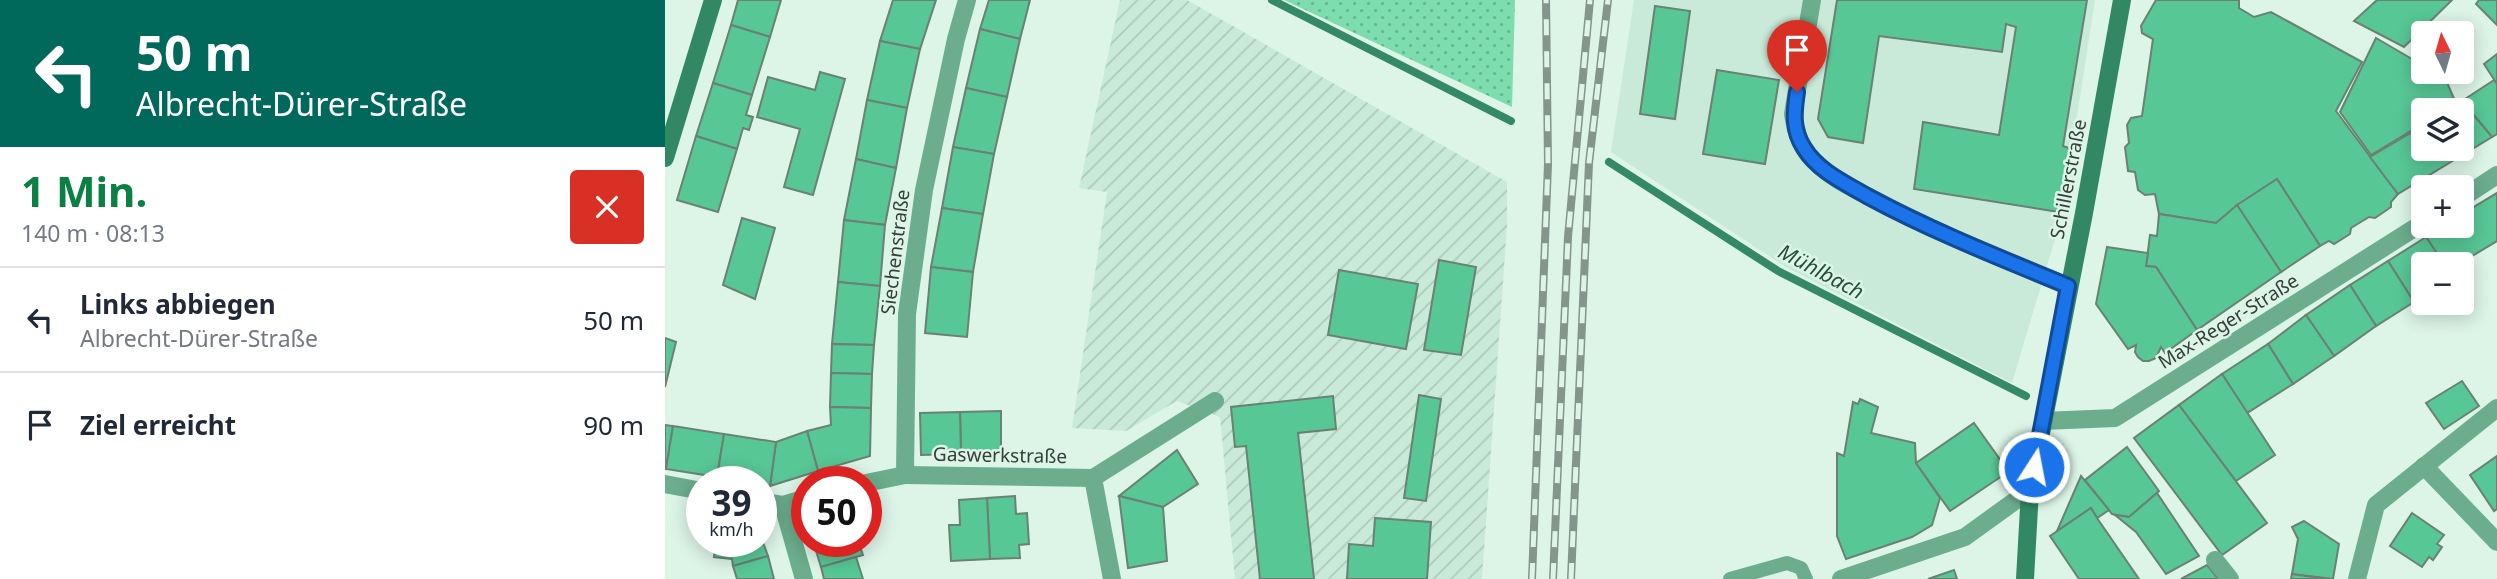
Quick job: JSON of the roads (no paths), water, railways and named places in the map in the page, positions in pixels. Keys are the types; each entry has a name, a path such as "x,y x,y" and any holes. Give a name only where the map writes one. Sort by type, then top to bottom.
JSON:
{"main road":[{"path":"665,158 670,117 713,0"},
{"name":"Schillerstraße","path":"2025,579 2030,490 2122,0"}],"street":[{"name":"Siechenstraße","path":"905,475 907,314 923,190 967,0"},
{"path":"1812,0 1793,114 1803,148 1815,162 1835,178 1907,218 2068,286"},
{"path":"2474,190 2497,176"},
{"name":"Max-Reger-Straße","path":"2043,421 2115,418 2411,230"},
{"name":"Gaswerkstraße","path":"905,475 1093,478 1215,401"},
{"path":"2357,579 2375,505 2497,408"},
{"path":"2424,466 2497,542"},
{"path":"882,480 905,475"},
{"name":"Gaswerkstraße","path":"1093,478 1112,579"},
{"path":"665,484 686,488"},
{"path":"1841,579 1965,537 2030,490"},
{"path":"777,504 791,503"},
{"path":"783,505 804,579"},
{"path":"2215,560 2230,579"}],"lane":[{"path":"1730,579 1768,566 1787,563 1801,568 1806,579"}],"waterway":[{"name":"Mühlbach","path":"1272,0 1511,121"},
{"name":"Mühlbach","path":"1609,162 1778,271 2026,396"}],"railway":[{"path":"1532,579 1548,164 1546,0"},
{"path":"1553,579 1568,237 1590,0"},
{"path":"1571,579 1589,163 1608,0"}]}
